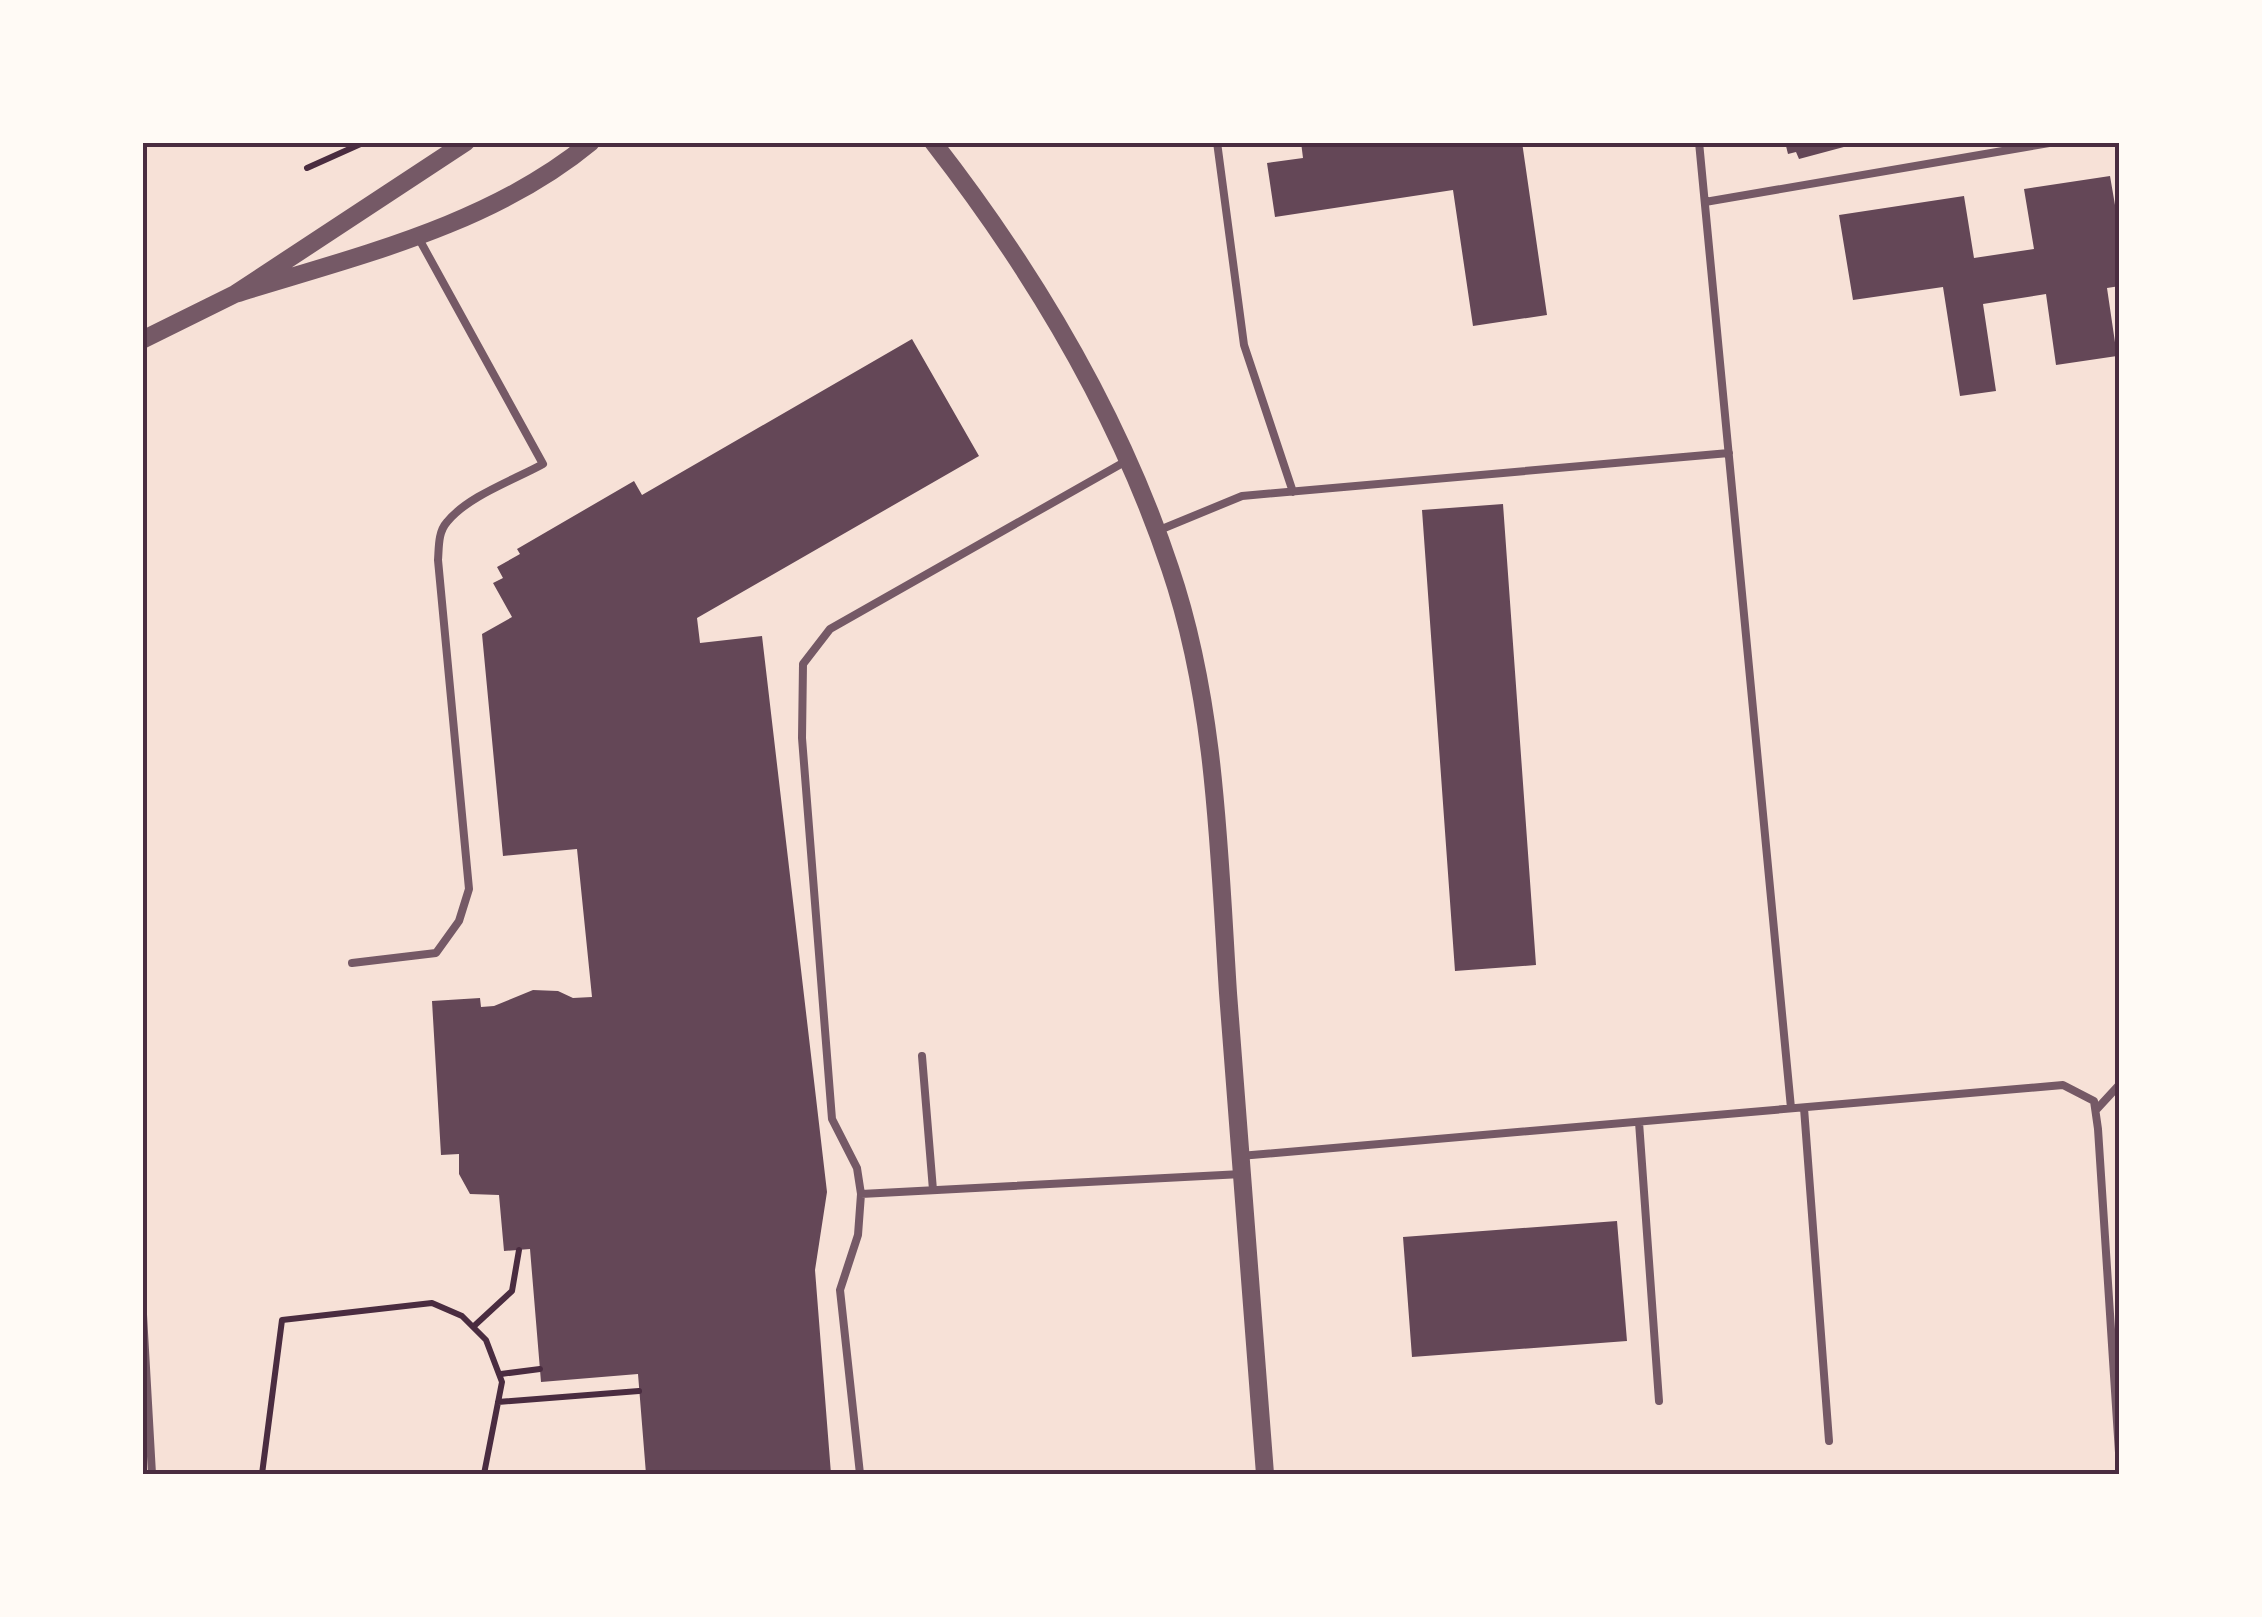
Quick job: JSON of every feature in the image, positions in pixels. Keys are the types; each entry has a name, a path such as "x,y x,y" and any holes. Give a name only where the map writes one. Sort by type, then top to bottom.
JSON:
{"street":[{"path":"142,340 235,294 466,142"},
{"path":"235,294 418,238 553,174 591,142"},
{"path":"933,142 1002,231 1071,341 1128,460 1171,570 1199,682 1220,873 1265,1474"}],"lane":[{"path":"1218,142 1244,345 1292,492"},
{"path":"1700,142 1791,1108"},
{"path":"1705,202 2055,142"},
{"path":"352,963 436,953 460,921 470,889 438,560 440,535 445,523 461,509 543,464 418,238"},
{"path":"1156,531 1242,496 1729,453"},
{"path":"860,1474 840,1290 858,1235 861,1194 857,1168 832,1118 802,738 803,664 830,629 1128,460"},
{"path":"922,1056 933,1190"},
{"path":"2095,1111 2120,1084"},
{"path":"861,1194 1241,1165 1640,1122 2064,1085 2082,1091 2094,1101 2120,1468"},
{"path":"1804,1108 1828,1441"},
{"path":"1640,1122 1659,1401"},
{"path":"142,1297 152,1474"}],"path":[{"path":"307,168 365,142"},
{"path":"474,1328 512,1291 519,1250"},
{"path":"262,1474 278,1346 286,1317 432,1303 462,1316 486,1340 500,1374 484,1474"},
{"path":"500,1374 540,1369"},
{"path":"498,1402 638,1391"}],"building":[{"path":"1301,142 1522,142 1547,315 1473,326 1453,190 1275,217 1267,163 1303,158"},
{"path":"1785,142 1855,144 1799,159 1796,152 1788,154"},
{"path":"2110,176 2120,234 2120,286 2107,288 2117,356 2056,365 2046,294 1983,304 1996,391 1960,396 1943,287 1853,300 1839,215 1964,196 1974,258 2034,249 2024,189"},
{"path":"912,339 979,456 697,618 700,643 762,636 827,1192 815,1270 831,1474 646,1474 638,1374 541,1382 530,1249 504,1251 499,1195 470,1194 459,1174 459,1154 441,1155 432,1001 480,998 481,1007 494,1006 533,990 558,991 573,998 592,997 577,849 503,856 482,634 512,617 493,583 503,578 497,567 520,554 517,549 634,481 642,495"},
{"path":"1503,504 1536,965 1455,971 1422,510"},
{"path":"1617,1221 1627,1341 1412,1357 1403,1237"}]}
